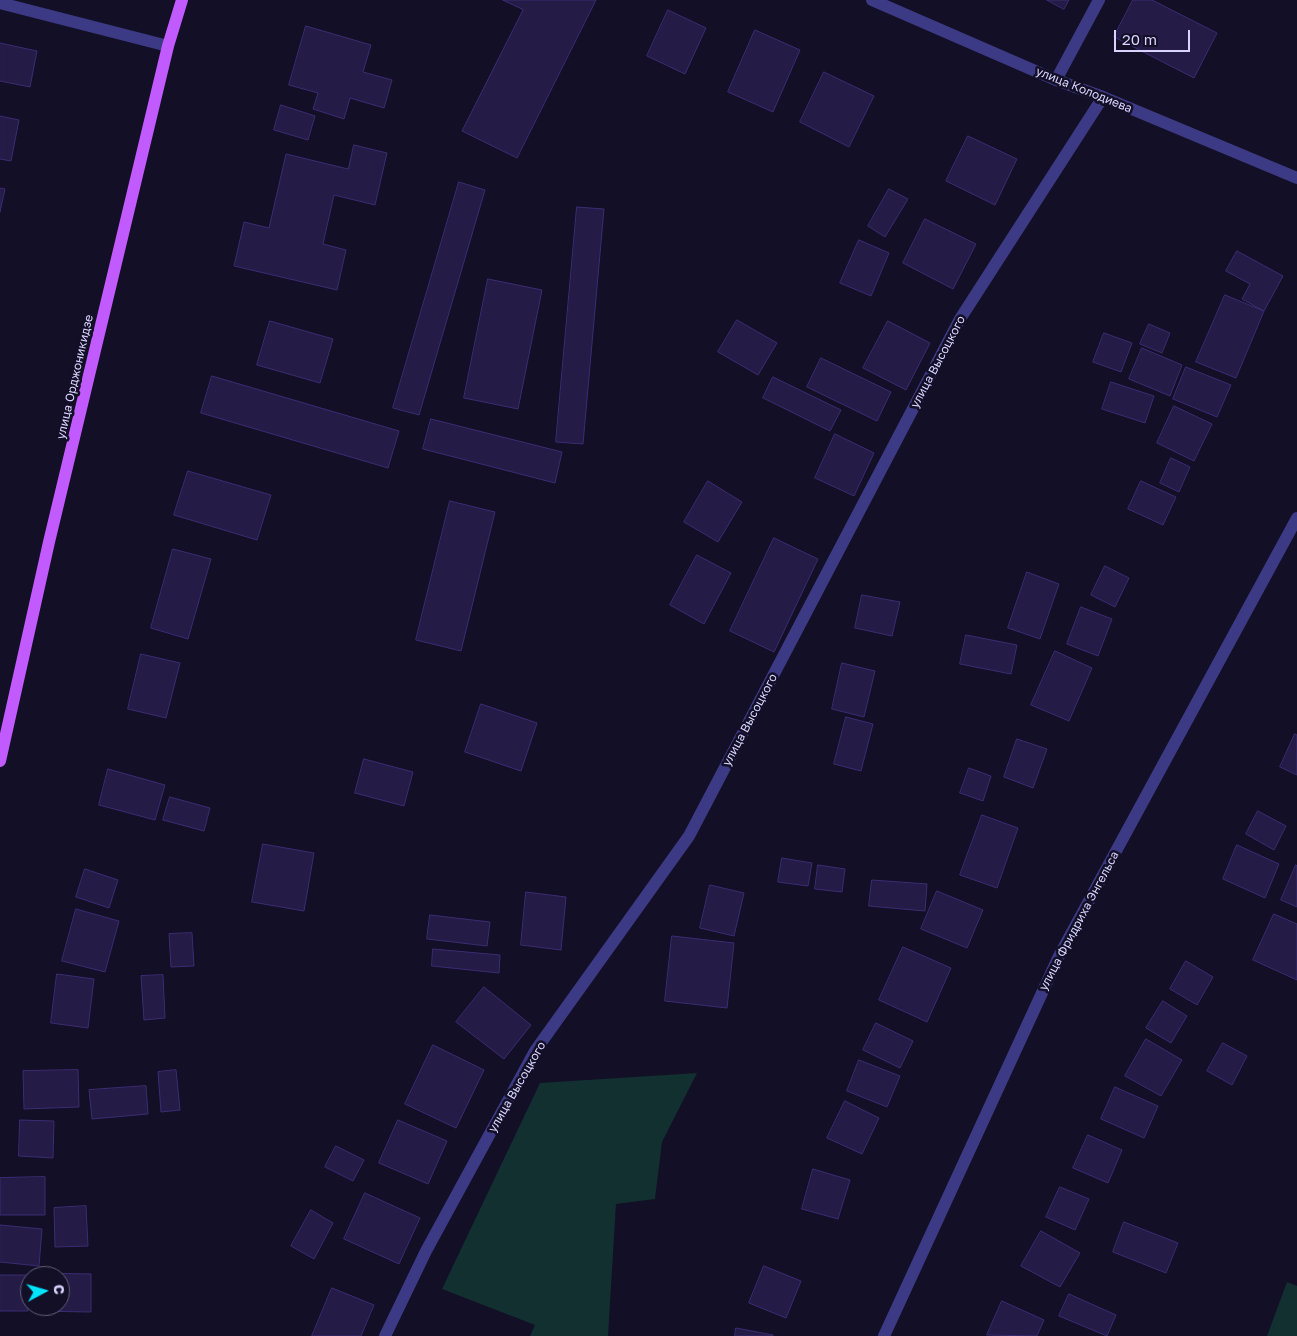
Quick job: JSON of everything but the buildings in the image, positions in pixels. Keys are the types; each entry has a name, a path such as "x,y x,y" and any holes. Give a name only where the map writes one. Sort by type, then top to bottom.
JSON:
{"main road":[{"name":"улица Орджоникидзе","path":"0,761 49,542 168,46 182,0"}],"street":[{"name":"улица Колодиева","path":"872,0 1056,80 1103,97 1297,178"},
{"path":"1056,80 1100,0"},
{"path":"0,3 168,46"},
{"name":"улица Высоцкого","path":"385,1336 426,1251 535,1051 689,836 960,319 1103,97"},
{"name":"улица Фридриха Энгельса","path":"884,1336 1059,956 1297,518"}],"green space":[{"path":"697,1073 662,1142 655,1199 616,1204 608,1336 530,1336 535,1325 442,1289 540,1083"},
{"path":"1287,1282 1297,1286 1297,1336 1267,1336"}]}
